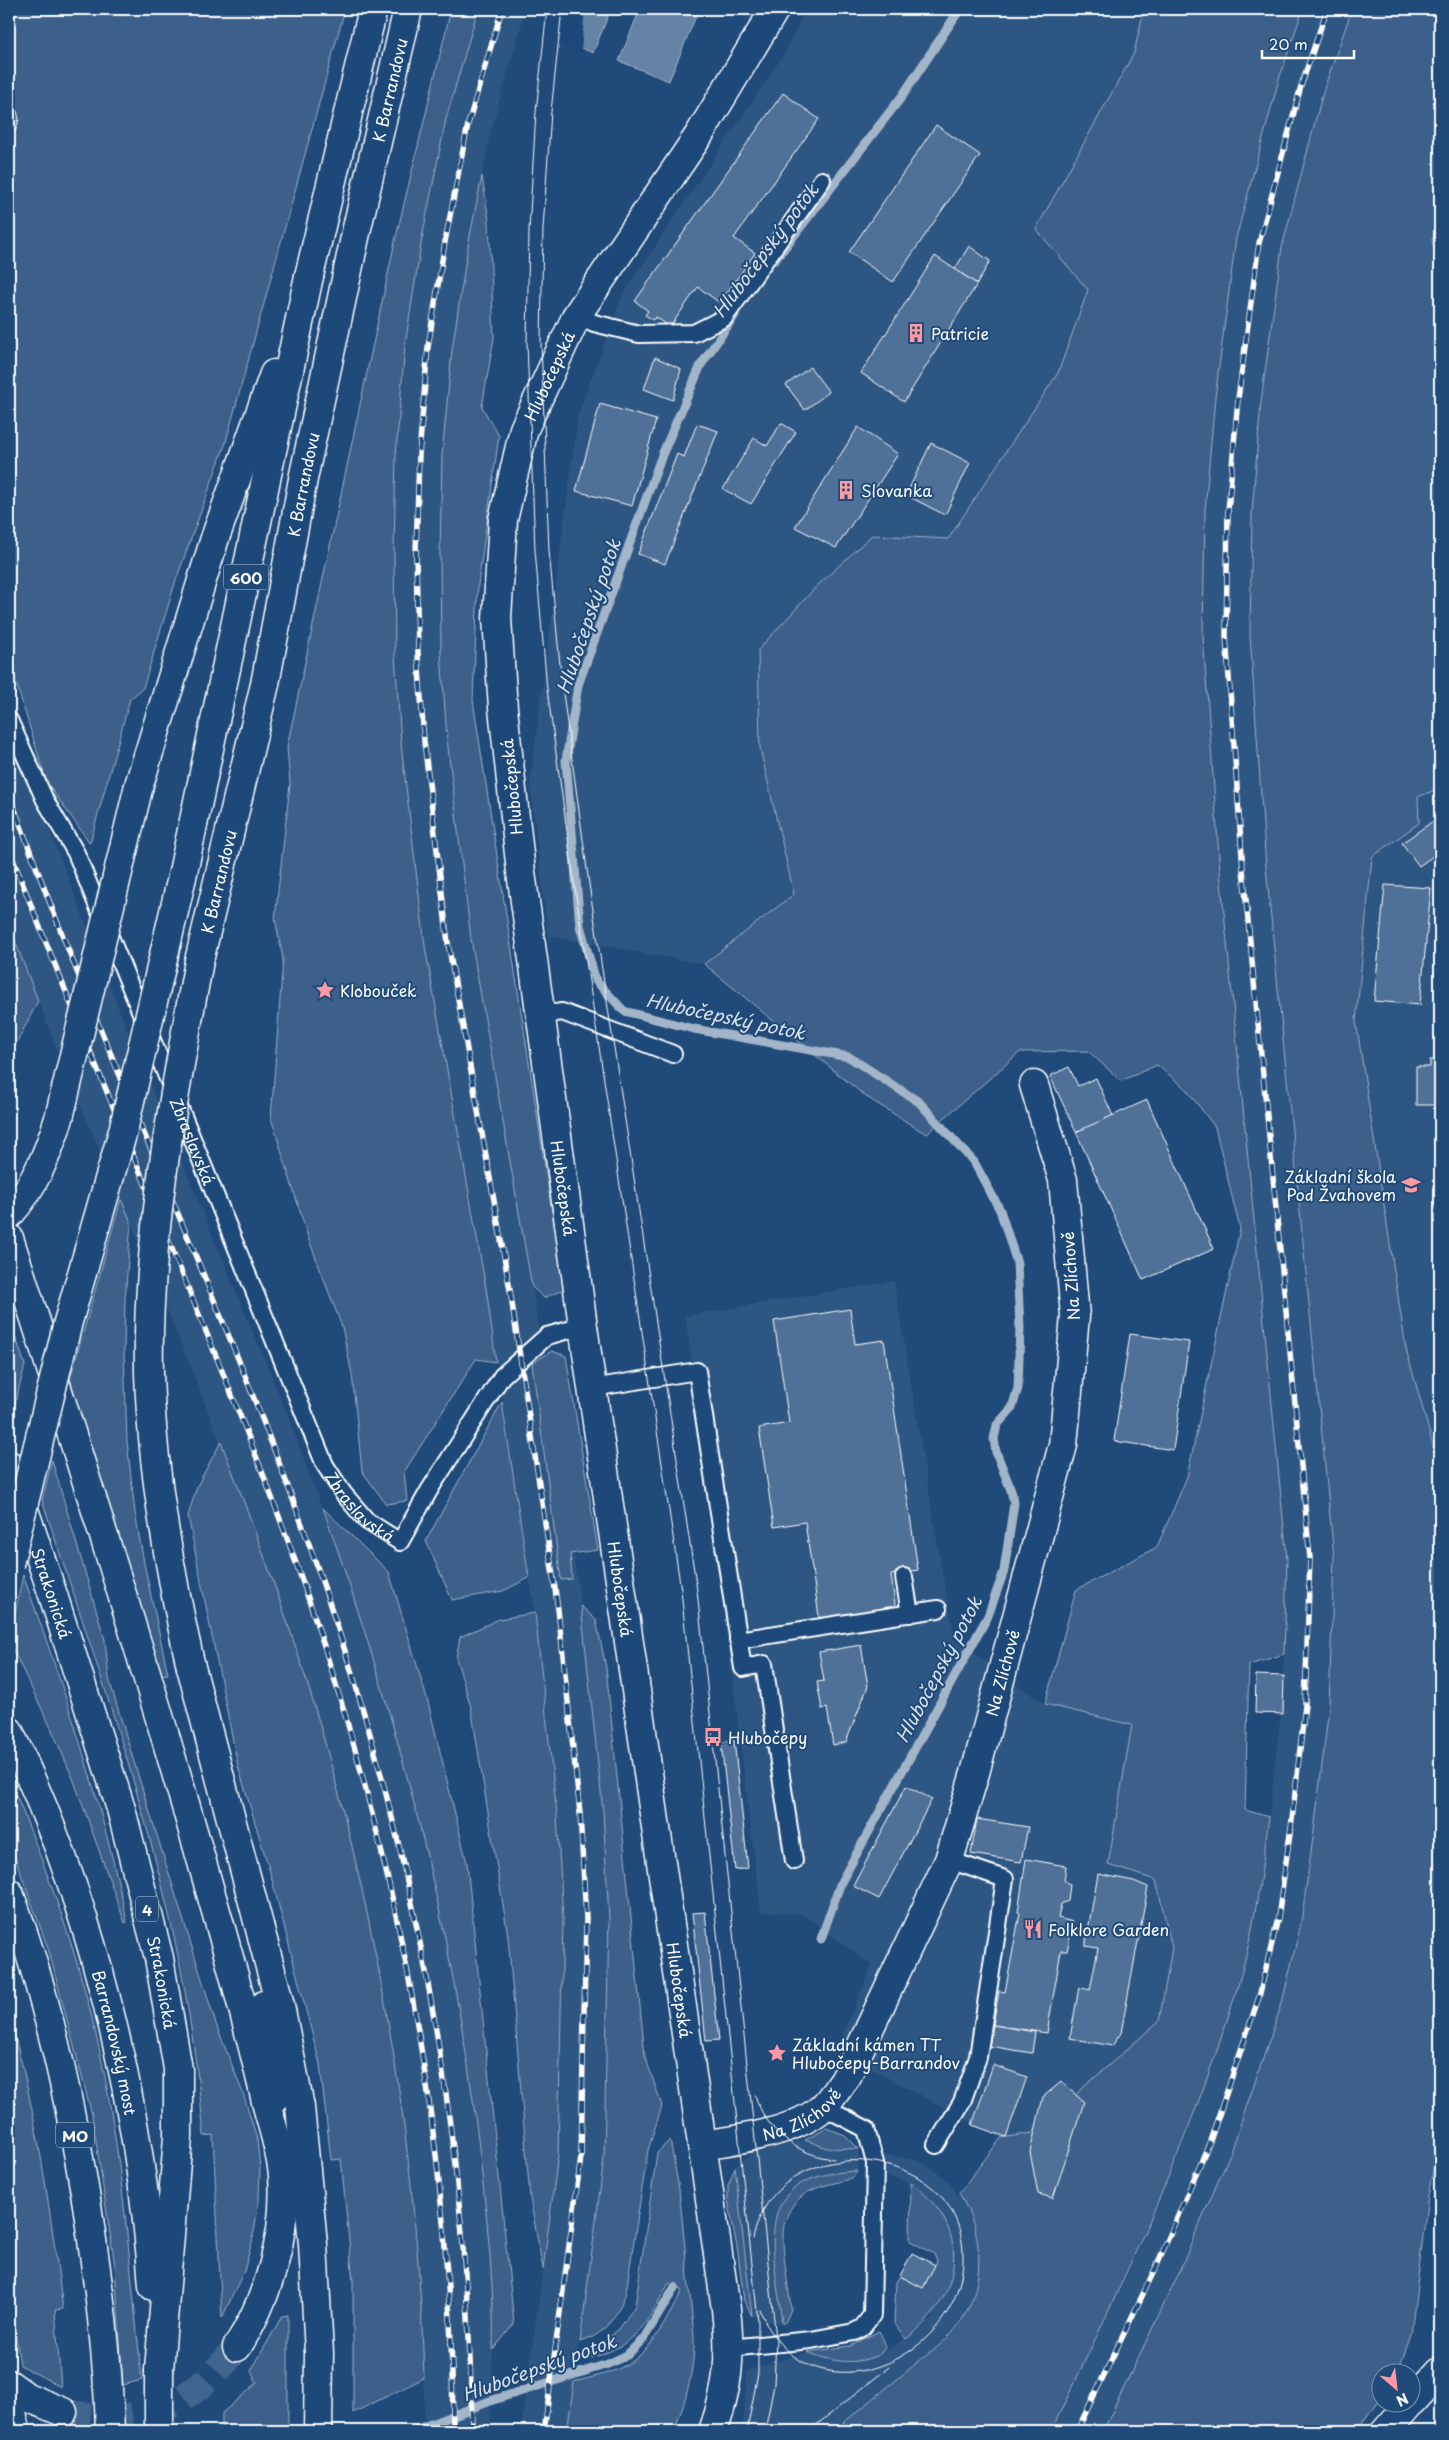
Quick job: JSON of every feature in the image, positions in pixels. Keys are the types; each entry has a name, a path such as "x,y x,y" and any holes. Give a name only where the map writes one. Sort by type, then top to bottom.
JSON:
{"main road":[{"name":"600","path":"9,1564 68,1322 122,1130 182,877 309,276 373,9"},
{"name":"K Barrandovu","path":"252,1894 191,1667 174,1589 158,1496 149,1372 153,1271 164,1170 179,1064 199,961 265,684 303,480 357,228 408,9"},
{"name":"Hlubočepská","path":"713,2431 726,2393 729,2348 723,2283 583,1326 540,1014 502,708 497,618 503,520 524,429 577,315 699,135 775,9"},
{"path":"9,1215 34,1180 49,1150 59,1118 139,784 215,538 309,276"},
{"name":"Na Zlíchově","path":"702,2145 792,2125 823,2107 847,2076 949,1860 977,1764 1063,1445 1075,1316 1063,1180 1034,1085"},
{"path":"9,1238 107,1544 202,1860 252,2036 282,2173"},
{"name":"Strakonická","path":"9,1465 53,1594 122,1809 159,1958 178,2070 178,2137 159,2370 159,2431"},
{"name":"Barrandovský most","path":"9,1731 54,1835 82,1916 105,1998 123,2076 137,2154 151,2260 159,2370"},
{"name":"MO","path":"9,1894 41,1994 59,2059 79,2158 96,2267 108,2383 110,2431"},
{"path":"237,2347 251,2326 262,2300 277,2253 284,2208 282,2173 252,1894"},
{"path":"252,1894 280,2005 300,2107 313,2244 319,2353 318,2431"},
{"path":"1422,2390 1440,2371"},
{"path":"9,2384 27,2397 63,2412"},
{"path":"9,2390 15,2431"},
{"path":"1386,2431 1402,2412"}],"lane":[{"path":"577,315 594,323 639,334 694,333 724,318 822,180"},
{"name":"Zbraslavská","path":"9,720 45,800 76,853 325,1465 343,1493 367,1522 400,1542 430,1489 502,1376 547,1336 583,1326"},
{"path":"540,1014 562,1012 674,1054"},
{"path":"592,1388 697,1371 743,1668 764,1664 794,1861"},
{"path":"904,1577 910,1614"},
{"path":"738,1640 938,1609"},
{"path":"936,2145 962,2102 978,2057 1005,1879 949,1860"},
{"path":"729,2348 828,2337 854,2332 868,2322 872,2315 876,2163 866,2129 823,2107"}],"shaded area":[{"path":"9,9 345,9 225,445 176,580 143,688 130,699 90,843 47,783 9,660 9,138 16,130 18,120 13,107 9,103"},
{"path":"451,9 478,9 446,119 422,238 405,345 396,453 394,552 395,655 401,744 425,946 487,1294 496,1362 476,1359 404,1472 407,1501 386,1504 362,1471 352,1374 342,1327 309,1240 271,1118 283,959 275,918 290,784 287,747 395,241"},
{"path":"478,9 526,9 491,130 468,246 452,350 441,653 447,739 471,939 532,1287 581,1606 603,1811 609,1918 604,2159 567,2431 521,2431 558,2155 563,1919 557,1815 535,1613 487,1294 425,946 401,744 395,655 394,552 396,453 405,345 422,238 446,119"},
{"path":"551,9 611,9 593,53 542,32"},
{"path":"640,9 699,9 669,81 619,61"},
{"path":"806,9 1144,9 1134,53 1037,228 1088,290 1058,373 947,539 872,535 760,748 794,894 704,964 548,936 530,783 578,415 623,294 784,54"},
{"path":"1144,9 1303,9 1279,79 1236,238 1215,397 1205,510 1203,637 1220,871 1287,1559 1284,1654 1249,1665 1245,1810 1269,1817 1248,1949 1217,2049 1197,2105 1152,2215 1051,2431 833,2431 939,2345 956,2328 966,2312 973,2296 977,2279 978,2244 968,2209 959,2193 1001,2138 1032,2133 1159,2021 1172,1948 1156,1880 1108,1865 1132,1725 1045,1704 1076,1590 1157,1547 1187,1477 1240,1229 1215,1127 1185,1088 1157,1065 1121,1081 1088,1051 1020,1052 926,1134 865,1096 704,964 794,894 760,748 758,650 815,588 872,535 948,539 1058,373 1088,290 1036,229 1134,53"},
{"path":"1303,9 1352,9 1323,92 1282,247 1261,402 1252,512 1250,636 1266,867 1334,1557 1329,1707 1301,1923 1282,2003 1232,2149 1177,2277 1103,2431 1051,2431 1135,2258 1188,2133 1255,1914 1269,1817 1282,1703 1287,1559 1220,871 1203,637 1205,510 1215,397 1236,238 1279,79"},
{"path":"1352,9 1440,9 1440,228 1432,239 1440,276 1440,788 1418,797 1419,823 1372,857 1356,1021 1406,1349 1440,1470 1440,2135 1428,2196 1411,2335 1402,2362 1372,2362 1372,2410 1358,2431 1103,2431 1177,2277 1232,2149 1282,2003 1301,1923 1329,1707 1334,1557 1266,867 1250,636 1252,512 1261,402 1282,247 1323,92"},
{"path":"482,176 489,221 494,338 482,407 499,436 478,584 473,700 564,1289 544,1298 532,1287 471,939 447,739 441,653 440,552 442,456 452,350 468,246"},
{"path":"9,717 47,824 125,1025 288,1416 345,1571 388,1704 418,1811 439,1901 459,2007 473,2100 487,2219 494,2318 490,2431 425,2431 422,2324 416,2226 402,2110 388,2020 368,1915 348,1829 320,1724 256,1533 179,1338 58,1052 9,925"},
{"name":"Základní škola Pod Žvahovem","path":"1440,788 1440,1470 1406,1349 1356,1021 1372,857 1419,823 1418,797"},
{"path":"9,925 38,1001 11,1054 9,1053"},
{"path":"121,1199 131,1222 125,1299 124,1351 127,1441 135,1513 168,1674 155,1675 70,1379"},
{"path":"894,1281 947,1601 956,1640 1045,1704 1132,1725 1108,1865 1156,1880 1172,1948 1159,2022 1032,2133 1001,2138 877,2072 839,2043 872,1965 802,1914 761,1912 699,1404 685,1316"},
{"path":"9,1317 25,1365 13,1411 9,1398"},
{"path":"552,1351 566,1356 598,1550 570,1554 572,1579 561,1580 532,1363"},
{"path":"502,1402 529,1578 503,1591 452,1600 426,1541"},
{"path":"221,1442 261,1547 298,1653 342,1805 378,1967 393,2048 405,2130 414,2213 424,2378 353,2413 353,2282 341,2159 331,2160 320,2064 270,1872 238,1766 188,1516 197,1486"},
{"path":"52,1460 105,1640 109,1679 134,1762 216,2024 244,2096 257,2139 260,2169 259,2200 253,2238 244,2271 222,2318 213,2135 204,2136 195,2055 182,1975 154,1854 120,1735 42,1500"},
{"path":"323,1508 389,1572 428,1702 467,1863 514,2324 493,2350 491,2274 479,2147 468,2065 438,1903 419,1823 375,1665"},
{"path":"23,1575 68,1704 94,1790 117,1877 127,1922 125,1923 74,1781 52,1730 9,1642"},
{"path":"581,1606 596,1620 606,1667 645,2056 662,2106 648,2150 626,2292 619,2309 603,2330 589,2339 580,2342 604,2159 609,1918 603,1811"},
{"path":"535,1613 557,1815 563,1919 558,2155 543,2269 530,2198 508,1936 471,1707 456,1658 460,1637 499,1619"},
{"path":"9,1777 42,1860 80,1973 99,2049 108,2096 122,2190 142,2380 123,2385 115,2266 92,2115 49,1951 9,1841"},
{"path":"9,2016 35,2125 53,2235 63,2309 55,2310 61,2387 20,2365 9,2289"},
{"path":"827,2128 845,2135 859,2149 827,2148 805,2140"},
{"path":"670,2140 679,2189 694,2336 693,2360 686,2396 674,2431 567,2431 574,2382 614,2371 636,2359 659,2332 682,2291 669,2283 640,2330 621,2345 592,2358 592,2352 619,2329 635,2306 657,2153"},
{"path":"805,2140 827,2148 859,2149 857,2171 817,2176 790,2192 778,2206 772,2230 782,2324 752,2316 735,2167 753,2152"},
{"path":"884,2154 920,2161 934,2170 948,2181 968,2208 979,2246 980,2263 977,2284 965,2314 944,2340 833,2431 740,2431 744,2419 747,2371 807,2352 839,2362 868,2359 889,2349 918,2331 931,2318 944,2298 950,2285 954,2261 943,2216 930,2198 911,2183 883,2175"},
{"path":"735,2167 752,2316 744,2301 738,2253 728,2199 728,2186"},
{"path":"857,2171 853,2177 811,2191 800,2198 791,2209 784,2225 783,2233 791,2309 786,2321 782,2324 773,2242 775,2220 783,2201 798,2186 822,2176"},
{"path":"911,2183 931,2201 945,2220 952,2241 954,2262 949,2283 940,2303 925,2322 906,2339 894,2323 896,2282 900,2276 923,2288 937,2261 934,2254 910,2241"},
{"path":"288,2315 288,2431 222,2431 222,2413 257,2383 251,2371 282,2316"},
{"path":"879,2331 885,2343 884,2349 876,2356 867,2359 850,2362 841,2361 807,2352 850,2346"}],"pier":[{"path":"549,9 585,9 581,51 540,33"}],"building":[{"path":"783,93 819,119 734,238 755,253 720,303 698,287 670,327 656,317 653,320 645,315 648,311 635,301"},
{"path":"9,103 17,111 19,119 14,134 9,138"},
{"path":"936,125 980,155 893,282 849,252"},
{"path":"969,246 990,261 977,284 955,269"},
{"name":"Patricie","path":"935,256 977,284 904,402 861,373"},
{"path":"655,357 681,369 673,400 644,389"},
{"path":"810,367 829,392 805,410 786,385"},
{"path":"600,404 656,420 632,506 576,491"},
{"path":"781,423 796,432 751,504 723,489 754,438 767,446"},
{"path":"697,424 718,431 665,564 638,554 677,454 684,457"},
{"name":"Slovanka","path":"858,427 898,454 836,548 795,527"},
{"path":"931,443 970,463 945,515 906,495"},
{"path":"1440,816 1440,851 1419,866 1402,843"},
{"path":"1385,885 1431,888 1420,1005 1374,1001"},
{"path":"1430,1060 1440,1060 1440,1105 1416,1105 1416,1067 1430,1067"},
{"path":"1069,1067 1078,1086 1096,1078 1113,1116 1076,1132 1050,1076"},
{"path":"1147,1100 1214,1249 1143,1280 1076,1132"},
{"path":"850,1309 855,1344 884,1340 918,1570 891,1575 896,1611 820,1623 805,1522 774,1527 759,1428 789,1423 774,1321"},
{"path":"1130,1334 1189,1342 1173,1450 1114,1441"},
{"path":"861,1645 868,1686 846,1742 833,1745 827,1708 822,1709 817,1682 824,1681 819,1652"},
{"path":"1256,1675 1284,1676 1283,1714 1255,1713"},
{"path":"734,1740 748,1868 735,1870 721,1742"},
{"path":"906,1786 932,1799 879,1899 853,1886"},
{"path":"977,1819 1028,1827 1021,1862 971,1854"},
{"path":"1026,1859 1066,1866 1064,1880 1070,1885 1068,1901 1061,1904 1058,1918 1073,1922 1067,1951 1061,1951 1047,2033 993,2025 999,1991 1005,1992 1020,1913 1018,1912"},
{"path":"1098,1874 1134,1881 1148,1887 1121,2033 1112,2046 1070,2038 1079,1987 1090,1990 1098,1948 1086,1946 1086,1941"},
{"path":"705,1912 719,2040 706,2041 692,1913"},
{"path":"993,2025 1035,2032 1032,2053 989,2046"},
{"path":"993,2065 1027,2077 1006,2137 972,2125"},
{"path":"1061,2082 1084,2102 1053,2198 1038,2194 1030,2152 1043,2097"},
{"path":"912,2253 935,2265 923,2288 900,2276"}],"waterway":[{"name":"Hlubočepský potok","path":"775,260 903,95 960,9"},
{"name":"Hlubočepský potok","path":"735,315 701,365 662,455 578,685 566,761 580,926 596,981 624,1011 694,1029 849,1057 919,1102 974,1162 1000,1210 1017,1263 1020,1327 1018,1388 1012,1408 997,1425 994,1439 996,1452 1014,1503 1004,1571 988,1616 841,1882 821,1939"},
{"name":"Hlubočepský potok","path":"413,2431 490,2401 608,2364 627,2355 644,2338 675,2287"}],"tunnel":[{"path":"63,2412 89,2417 114,2418 138,2415 160,2409 182,2399 201,2385 220,2368 237,2347"}],"tram line":[{"path":"547,9 536,112 529,230 527,343 535,550 547,689 575,888 681,1590 758,2321 758,2373 747,2431"},
{"path":"562,9 551,112 543,229 541,342 549,551 562,686 589,884 697,1590 776,2339 774,2385 765,2431"},
{"path":"755,2095 766,2119 785,2139 808,2153 834,2159"},
{"path":"753,2239 767,2203 793,2178 825,2164 860,2161 895,2167 926,2183 950,2208 962,2242 960,2282 944,2317 918,2345 885,2364 850,2372 814,2367 783,2347 760,2310"},
{"path":"809,2431 889,2367"}],"railway":[{"path":"502,9 468,124 445,242 428,347 419,455 416,552 418,654 424,741 448,943 510,1290 558,1609 580,1813 586,1918 581,2157 544,2431"},
{"path":"1077,2431 1156,2267 1210,2141 1259,1997 1278,1918 1292,1820 1305,1705 1310,1558 1243,869 1226,636 1228,511 1238,399 1259,243 1301,86 1327,9"},
{"path":"9,793 84,990 247,1380 321,1578 355,1682 384,1786 409,1892 431,1998 448,2106 460,2214 468,2322 472,2431"},
{"path":"9,849 232,1397 290,1545 353,1741 400,1935 433,2132 444,2232 450,2331 453,2431"}],"place":[{"name":"Patricie","path":"916,333"},
{"name":"Slovanka","path":"846,490"},
{"name":"Klobouček","path":"325,990"},
{"name":"Základní škola Pod Žvahovem","path":"1411,1185"},
{"name":"Hlubočepy","path":"713,1737"},
{"name":"Folklore Garden","path":"1033,1929"},
{"name":"Základní kámen TT Hlubočepy-Barrandov","path":"777,2053"}]}
